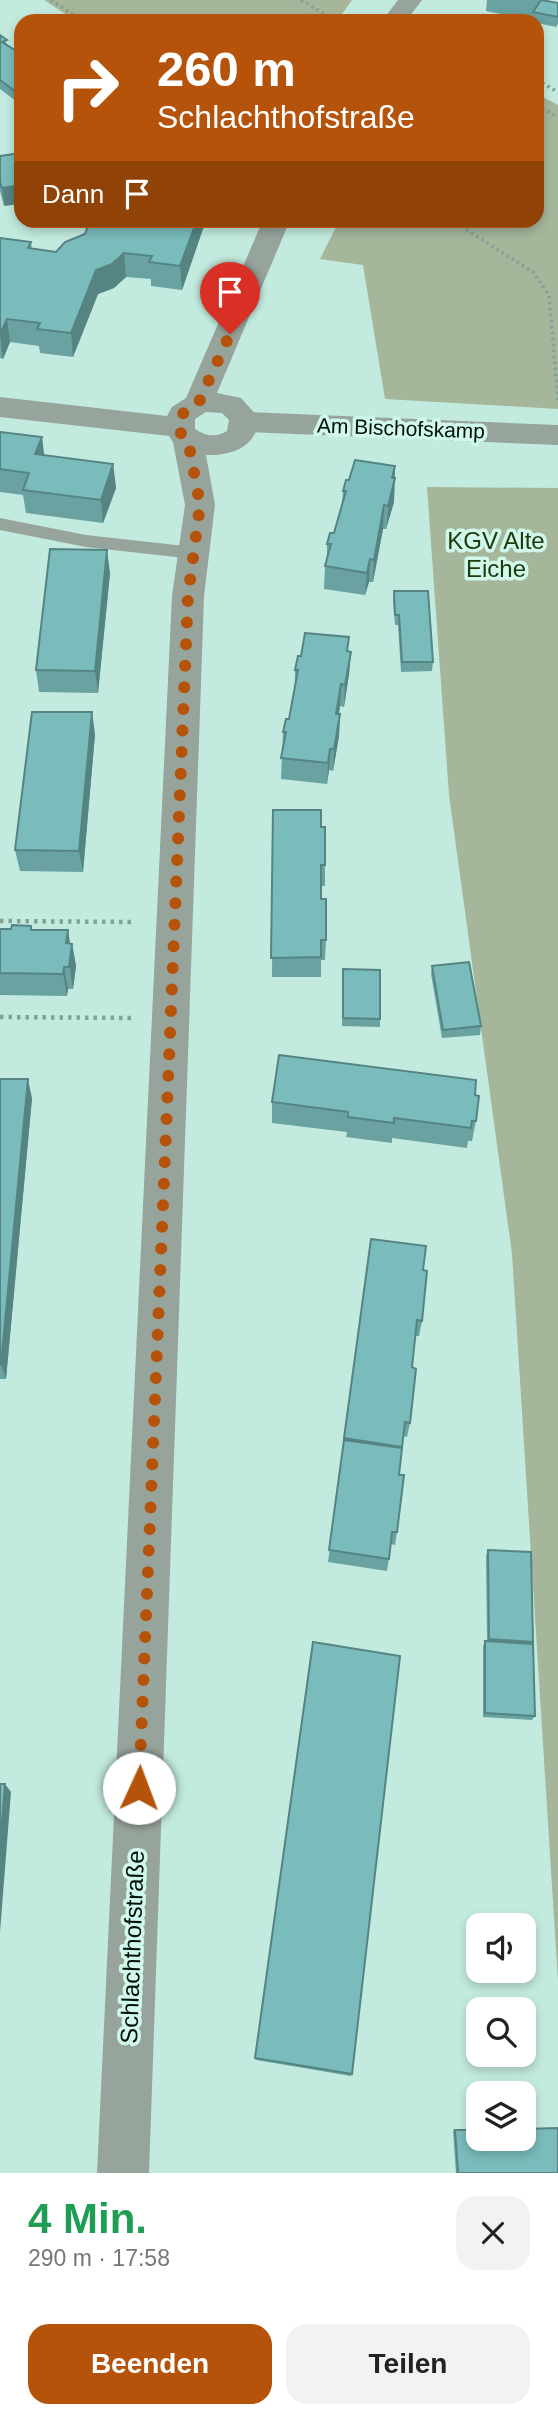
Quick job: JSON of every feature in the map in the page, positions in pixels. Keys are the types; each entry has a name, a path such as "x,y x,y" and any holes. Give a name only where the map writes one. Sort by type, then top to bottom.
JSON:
{"street":[{"path":"399,14 410,0"},
{"name":"Schlachthofstraße","path":"198,404 274,228"},
{"name":"Schlachthofstraße","path":"123,2173 188,596 200,505 240,424 240,311"},
{"path":"0,407 183,434 197,444 217,446 240,424 220,402 198,404 182,414 183,434"},
{"name":"Am Bischofskamp","path":"240,424 558,435"},
{"name":"Schlachthofstraße","path":"183,434 200,505"}],"lane":[{"path":"0,524 86,541 194,553"}],"path":[{"path":"51,0 72,14"},
{"path":"301,0 324,14"},
{"path":"464,228 533,272 549,295 558,400"},
{"path":"0,921 174,922"},
{"path":"0,1017 171,1018"}],"green space":[{"path":"44,0 352,0 342,14 65,14"},
{"path":"544,98 558,105 558,409 385,399 363,265 320,259 336,228 544,228"},
{"name":"KGV Alte Eiche","path":"427,487 558,488 558,1981 512,1254 449,795"}],"building":[{"path":"541,0 558,3 558,17 533,12"},
{"path":"0,35 7,40 2,42 14,50 14,90 0,80"},
{"path":"14,154 14,186 2,188 0,156"},
{"path":"87,228 194,228 180,266 149,262 152,256 124,253 112,264 96,270 71,333 37,329 40,323 7,319 0,334 0,238 31,242 28,248 56,252 65,242 85,234"},
{"path":"0,432 42,437 35,454 113,464 101,500 23,490 29,473 0,469"},
{"path":"355,460 395,466 392,478 395,478 388,506 384,505 374,560 370,559 367,573 325,566 331,544 327,544 330,533 334,533 346,491 343,491 346,480 349,480"},
{"path":"50,549 107,550 95,671 36,670"},
{"path":"394,591 428,591 433,662 402,662 399,615 395,615"},
{"path":"305,633 349,637 347,651 351,652 345,685 341,684 336,714 340,714 334,749 330,749 328,763 281,758 286,732 283,732 286,719 289,719 298,670 295,670 298,656 301,656"},
{"path":"32,712 92,712 79,851 15,850"},
{"path":"273,810 321,810 321,827 325,827 325,865 321,865 321,899 326,899 326,940 321,940 321,957 271,958"},
{"path":"12,925 31,926 31,930 68,930 66,943 72,944 69,967 64,967 63,974 0,973 0,929 11,929"},
{"path":"469,962 481,1026 443,1030 432,966"},
{"path":"343,969 380,970 380,1019 343,1018"},
{"path":"279,1055 476,1080 475,1095 479,1096 476,1121 472,1121 471,1128 394,1118 394,1123 348,1117 348,1112 272,1102"},
{"path":"0,1079 28,1079 1,1364 0,1364"},
{"path":"371,1239 426,1246 423,1270 427,1271 422,1321 417,1320 412,1367 416,1369 410,1423 405,1422 402,1447 344,1438"},
{"path":"344,1440 402,1448 399,1475 404,1475 397,1532 392,1532 389,1559 329,1550"},
{"path":"488,1550 531,1552 533,1642 489,1639"},
{"path":"485,1641 533,1644 535,1716 485,1713"},
{"path":"313,1642 400,1656 352,2074 255,2058"},
{"path":"0,1784 5,1784 0,1848"},
{"path":"558,2128 558,2173 458,2173 455,2130 466,2130 466,2151 536,2151 536,2129"}],"route":[{"path":"139,1788 188,596 200,505 188,440 178,427 182,414 198,404 230,334"}]}
